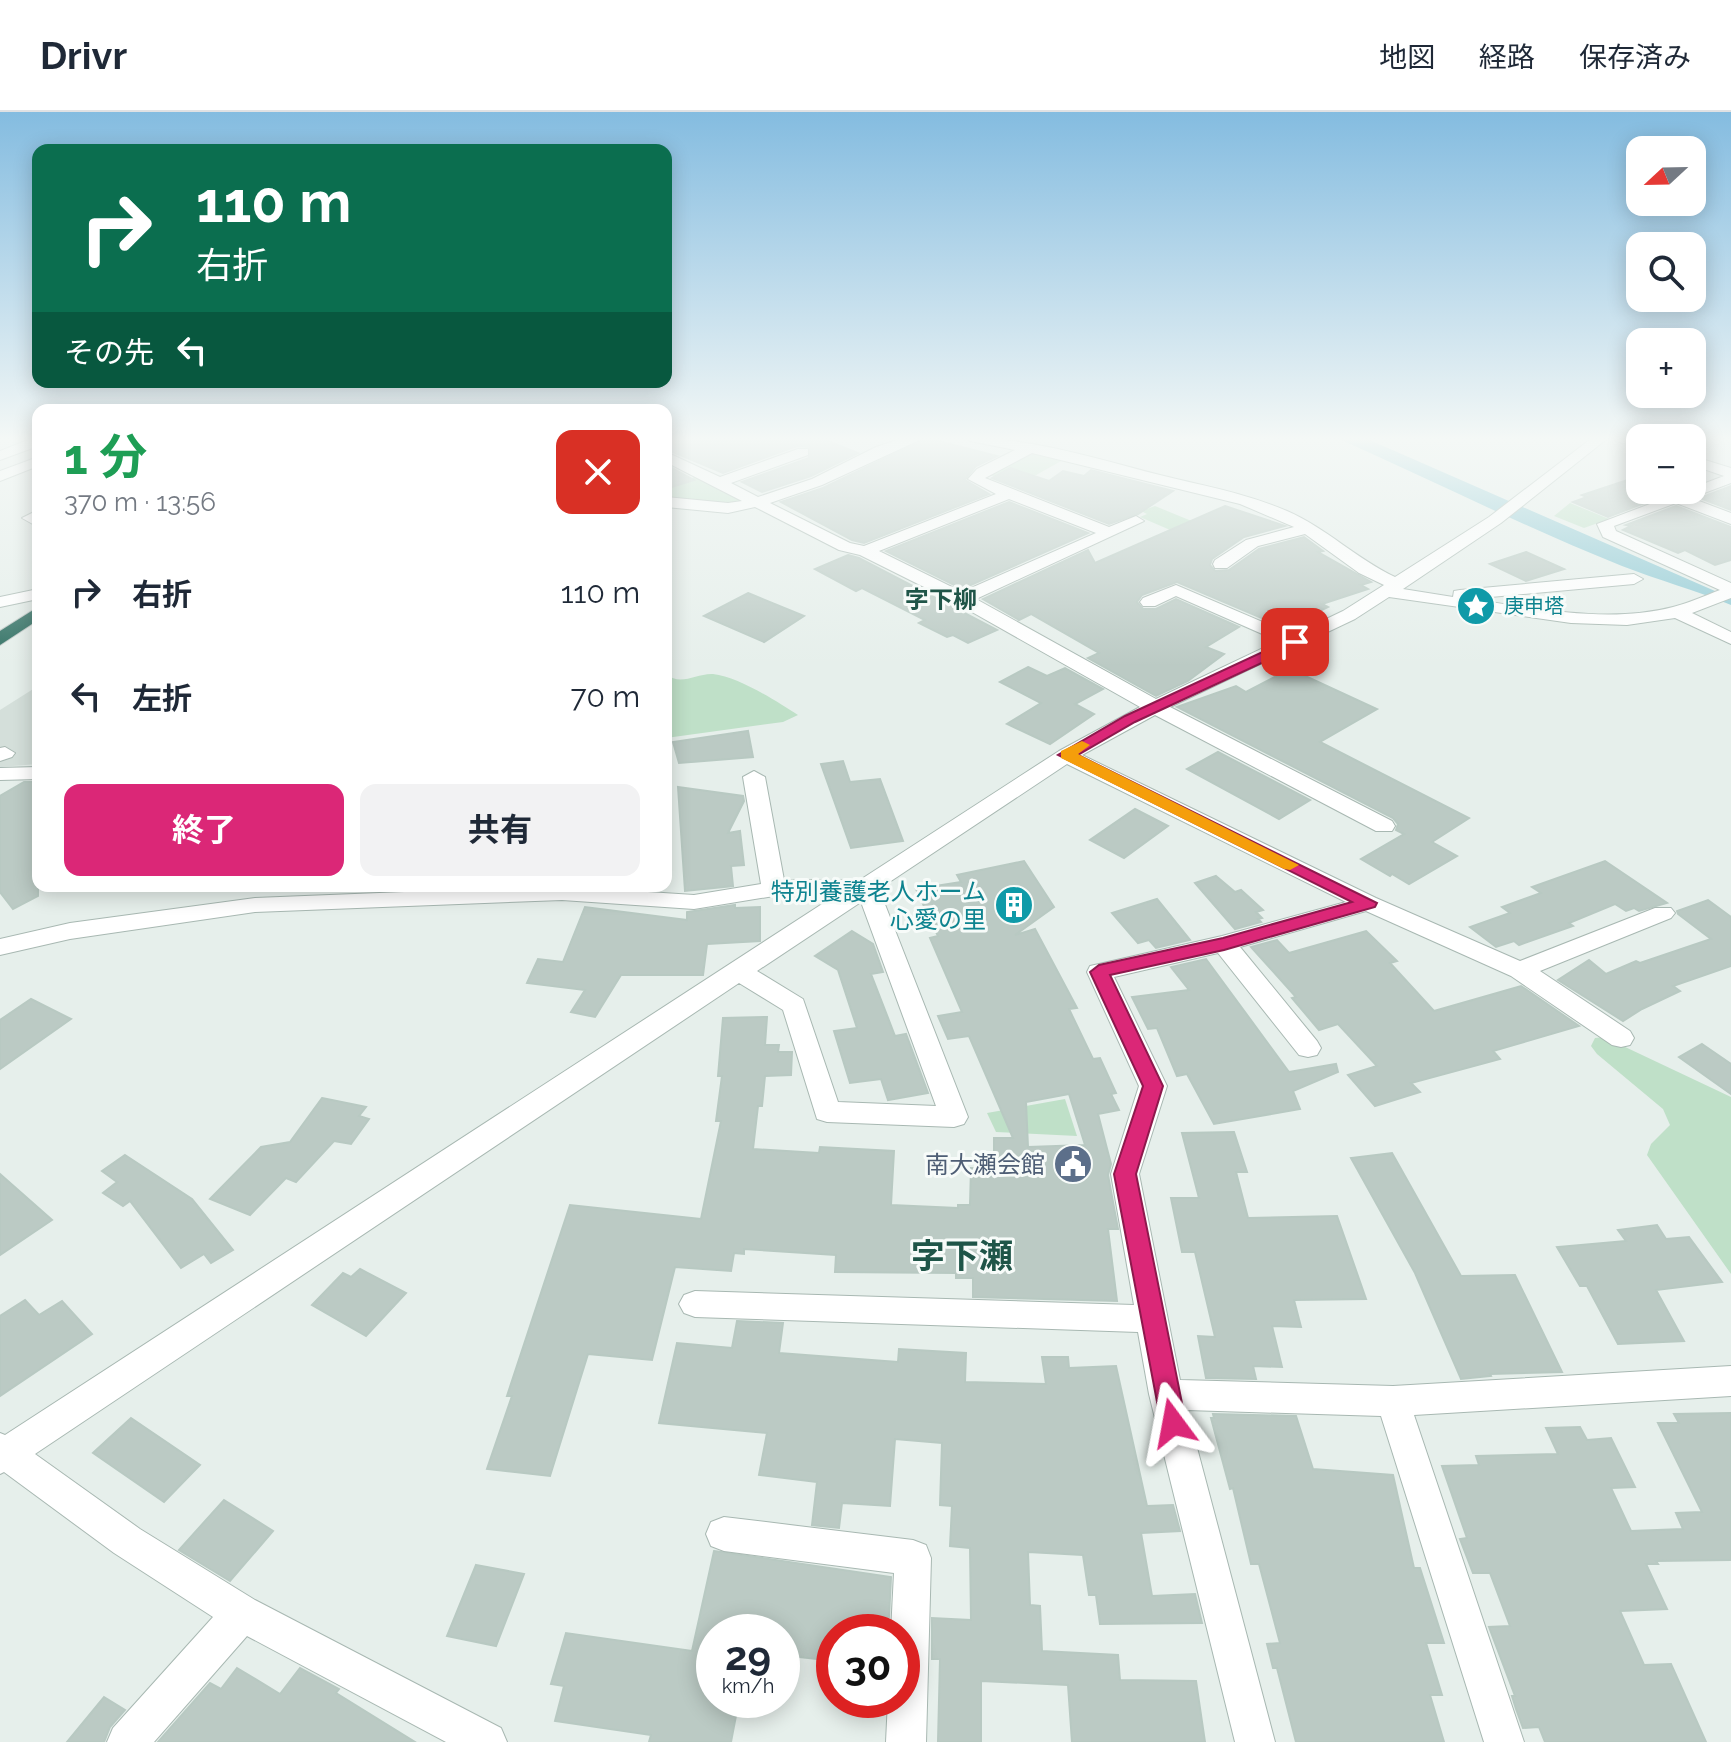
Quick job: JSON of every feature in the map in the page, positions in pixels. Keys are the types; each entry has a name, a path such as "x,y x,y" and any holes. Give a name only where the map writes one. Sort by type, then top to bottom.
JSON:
{"highway":[{"path":"0,640 32,616"}],"street":[{"path":"781,514 845,547 865,551 962,599 1155,707 1384,826"},
{"path":"865,551 958,514"},
{"path":"1061,514 1110,533"},
{"path":"1281,514 1308,528 1392,588 1434,600 1571,618 1627,620 1677,612 1731,590"},
{"path":"487,1742 242,1613 127,1541 2,1454 1066,755 1155,707 1349,615 1502,514"},
{"path":"1633,514 1605,524 1609,534 1731,590"},
{"path":"962,599 1136,521"},
{"path":"1221,564 1252,543 1308,528"},
{"path":"1434,600 1471,592 1634,579"},
{"path":"1149,602 1176,590 1295,642"},
{"path":"0,602 32,595"},
{"path":"1677,612 1731,639"},
{"path":"1066,755 1368,903 1520,970 1621,1038"},
{"path":"0,774 32,773"},
{"path":"754,777 774,889"},
{"path":"0,947 160,916 418,892 562,893 694,902 798,885 867,887"},
{"path":"738,971 794,1005 827,1112 954,1117 867,887"},
{"path":"1255,1742 1166,1394 1125,1174 1153,1086 1099,972 1224,944 1368,903"},
{"path":"1520,970 1663,913"},
{"path":"1224,944 1308,1048"},
{"path":"695,1304 1152,1319"},
{"path":"1166,1394 1393,1401 1731,1381"},
{"path":"1393,1401 1504,1742"},
{"path":"724,1534 913,1558 906,1742"},
{"path":"127,1742 242,1613"}],"shaded area":[{"path":"32,690 32,764 0,767 0,710"}],"green space":[{"path":"1175,514 1216,531 1198,542 1140,517"},
{"path":"1597,514 1609,519 1584,528 1554,516"},
{"path":"713,674 734,680 798,715 783,722 672,737 672,678"},
{"path":"1604,1037 1731,1097 1731,1274 1647,1155 1651,1144 1670,1125 1663,1109 1597,1054 1591,1046 1595,1038"},
{"path":"1065,1099 1077,1136 996,1132 987,1113"}],"water":[{"path":"1503,514 1539,514 1731,598 1731,605 1636,571"}],"building":[{"path":"804,514 938,514 864,543 852,540"},
{"path":"979,514 1040,514 1088,533 962,589 886,551"},
{"path":"1084,514 1138,514 1109,524"},
{"path":"1207,514 1249,514 1285,526 1244,537 1212,559 1210,565 1215,571 1229,570 1259,549 1304,537 1323,551 1318,552 1371,582 1361,585 1368,589 1322,604 1328,607 1285,628 1177,582 1142,595 1137,602 1143,609 1156,609 1176,599 1239,627 1206,647 1224,654 1188,681 1156,696 1088,658 1099,653 1031,614 1019,620 983,599 1088,550 1095,563"},
{"path":"1655,514 1697,514 1731,527 1731,560 1715,565 1685,550 1678,553 1623,530 1631,526 1626,525"},
{"path":"1526,552 1564,569 1526,581 1490,564"},
{"path":"848,555 997,630 968,643 953,635 947,637 919,623 925,620 862,588 856,591 815,569"},
{"path":"748,593 804,616 764,642 704,616"},
{"path":"1028,667 1047,676 1065,668 1103,689 1075,704 1094,714 1050,744 1007,724 1041,703 1000,682"},
{"path":"1290,669 1377,709 1320,742 1469,818 1432,842 1457,856 1409,884 1392,874 1390,876 1361,859 1404,834 1396,830 1398,824 1393,818 1177,707 1236,686 1246,692"},
{"path":"748,731 753,757 679,763 673,742"},
{"path":"1218,752 1310,800 1279,819 1187,769"},
{"path":"843,761 850,782 880,779 903,841 851,848 821,764"},
{"path":"24,782 32,782 32,892 38,892 38,896 13,909 0,892 0,796"},
{"path":"678,787 743,796 744,801 728,833 740,831 744,865 731,866 733,886 685,891"},
{"path":"1135,809 1168,826 1124,858 1090,840"},
{"path":"1024,861 1054,907 1015,935 1035,929 1077,1008 1069,1009 1093,1059 1100,1058 1116,1093 1111,1094 1119,1110 1098,1114 1111,1164 1108,1175 1118,1229 1108,1229 1117,1301 973,1297 973,1278 956,1278 956,1273 835,1272 836,1255 744,1249 744,1254 734,1253 731,1271 675,1267 652,1360 588,1354 550,1476 487,1469 512,1396 507,1396 570,1205 701,1219 721,1121 716,1121 722,1076 718,1076 723,1018 767,1017 765,1045 779,1045 778,1052 792,1052 791,1075 765,1076 753,1149 819,1153 820,1147 894,1151 891,1205 958,1208 958,1205 970,1205 971,1168 994,1169 994,1138 1013,1138 969,1036 948,1039 938,1016 962,1012 930,938 938,936 916,889 961,882 957,875","holes":["1069,1094 1085,1145 1028,1147 1026,1102"]},
{"path":"1605,861 1667,903 1639,911 1634,908 1626,911 1615,904 1569,923 1573,926 1519,945 1514,941 1496,947 1470,927 1510,913 1502,907 1541,893 1532,887"},
{"path":"1216,876 1235,892 1241,890 1263,910 1256,912 1262,918 1258,919 1261,922 1235,929 1195,883"},
{"path":"1157,899 1190,940 1156,948 1149,940 1138,943 1112,913"},
{"path":"1708,900 1731,917 1731,966 1673,986 1680,991 1623,1021 1558,980 1589,960 1606,974 1636,961 1640,963 1711,939 1677,911"},
{"path":"735,905 735,908 760,907 760,941 707,944 703,975 621,975 595,1017 571,1012 585,990 527,983 538,959 563,962 585,907 687,920 687,912"},
{"path":"852,931 873,944 883,972 871,974 895,1036 906,1034 928,1093 888,1100 881,1079 850,1083 834,1031 857,1028 838,970 815,956"},
{"path":"1366,931 1397,961 1390,963 1434,1011 1521,986 1579,1026 1493,1051 1500,1059 1411,1083 1420,1092 1375,1106 1348,1075 1377,1066 1338,1024 1319,1030 1292,998 1296,997 1251,947 1277,940 1289,953"},
{"path":"1206,959 1289,1072 1336,1064 1338,1072 1293,1091 1300,1109 1214,1124 1187,1074 1177,1076 1157,1028 1148,1029 1132,997 1189,990 1171,967"},
{"path":"31,999 71,1019 0,1069 0,1020"},
{"path":"1702,1044 1731,1064 1731,1094 1679,1057"},
{"path":"322,1098 366,1107 359,1116 369,1119 351,1144 334,1141 296,1182 286,1178 250,1215 210,1199 261,1147 290,1142"},
{"path":"1234,1132 1247,1172 1236,1172 1248,1218 1337,1216 1366,1299 1294,1300 1301,1327 1272,1326 1282,1367 1253,1366 1256,1379 1206,1378 1198,1336 1215,1337 1195,1252 1182,1252 1171,1198 1199,1198 1182,1133"},
{"path":"1392,1153 1461,1276 1515,1275 1562,1372 1490,1374 1461,1379 1415,1273 1351,1158"},
{"path":"125,1155 192,1199 233,1250 211,1263 204,1254 181,1268 130,1201 123,1206 103,1193 117,1182 102,1171"},
{"path":"0,1174 52,1220 0,1255"},
{"path":"1657,1225 1666,1239 1689,1237 1722,1282 1656,1290 1684,1341 1618,1344 1587,1286 1580,1286 1557,1247 1626,1241 1618,1230"},
{"path":"360,1269 406,1293 366,1336 312,1305 343,1273 351,1277"},
{"path":"25,1300 39,1315 62,1301 92,1334 0,1396 0,1316"},
{"path":"737,1321 783,1323 779,1353 898,1362 899,1349 966,1353 965,1382 1046,1384 1042,1357 1068,1357 1069,1368 1116,1366 1147,1506 1173,1505 1180,1531 1141,1533 1152,1596 1195,1594 1202,1623 1100,1624 1096,1595 1089,1595 1083,1555 1028,1552 1030,1605 1040,1606 1042,1651 1118,1655 1120,1680 1196,1681 1205,1742 1072,1742 1068,1685 981,1681 981,1742 938,1742 940,1659 932,1659 932,1618 971,1620 970,1548 950,1546 952,1506 940,1505 942,1443 895,1439 890,1506 842,1503 839,1528 812,1525 817,1482 759,1475 767,1433 659,1423 677,1343 732,1348"},
{"path":"1731,1413 1731,1560 1656,1561 1658,1564 1646,1564 1667,1609 1620,1611 1644,1665 1671,1664 1706,1742 1545,1742 1539,1727 1523,1728 1512,1696 1515,1696 1489,1627 1510,1626 1490,1573 1473,1573 1460,1539 1467,1538 1442,1466 1479,1465 1476,1456 1558,1454 1546,1428 1580,1427 1587,1440 1611,1438 1635,1487 1611,1488 1631,1531 1683,1529 1676,1513 1702,1512 1658,1423 1679,1423 1674,1414"},
{"path":"1213,1414 1296,1416 1313,1469 1393,1475 1414,1568 1420,1568 1444,1643 1426,1643 1442,1695 1430,1695 1444,1742 1296,1742 1277,1668 1273,1668 1267,1644 1280,1643 1259,1564 1251,1564 1233,1488 1230,1489 1211,1418 1214,1418"},
{"path":"131,1418 200,1465 164,1502 93,1453"},
{"path":"224,1500 273,1531 230,1581 179,1550"},
{"path":"714,1551 891,1577 889,1614 816,1614 816,1659 800,1657 800,1614 700,1614"},
{"path":"476,1565 524,1574 496,1646 447,1636"},
{"path":"566,1633 692,1651 696,1633 696,1718 736,1718 731,1742 649,1742 651,1735 555,1721 564,1686 551,1684"},
{"path":"237,1668 280,1694 300,1668 339,1689 336,1693 415,1742 158,1742 210,1683 221,1689"},
{"path":"104,1697 125,1710 110,1727 104,1742 67,1742"}],"slow traffic":[{"path":"1082,745 1066,755 1290,865"}],"place":[{"name":"庚申塔","path":"1476,606"},
{"name":"特別養護老人ホーム 心愛の里","path":"1014,905"},
{"name":"南大瀬会館","path":"1073,1164"}],"district":[{"name":"字下柳","path":"941,599"},
{"name":"字下瀬","path":"962,1256"}],"route":[{"path":"1173,1423 1125,1174 1153,1086 1099,972 1224,944 1368,903 1066,755 1130,719 1295,642"}]}
